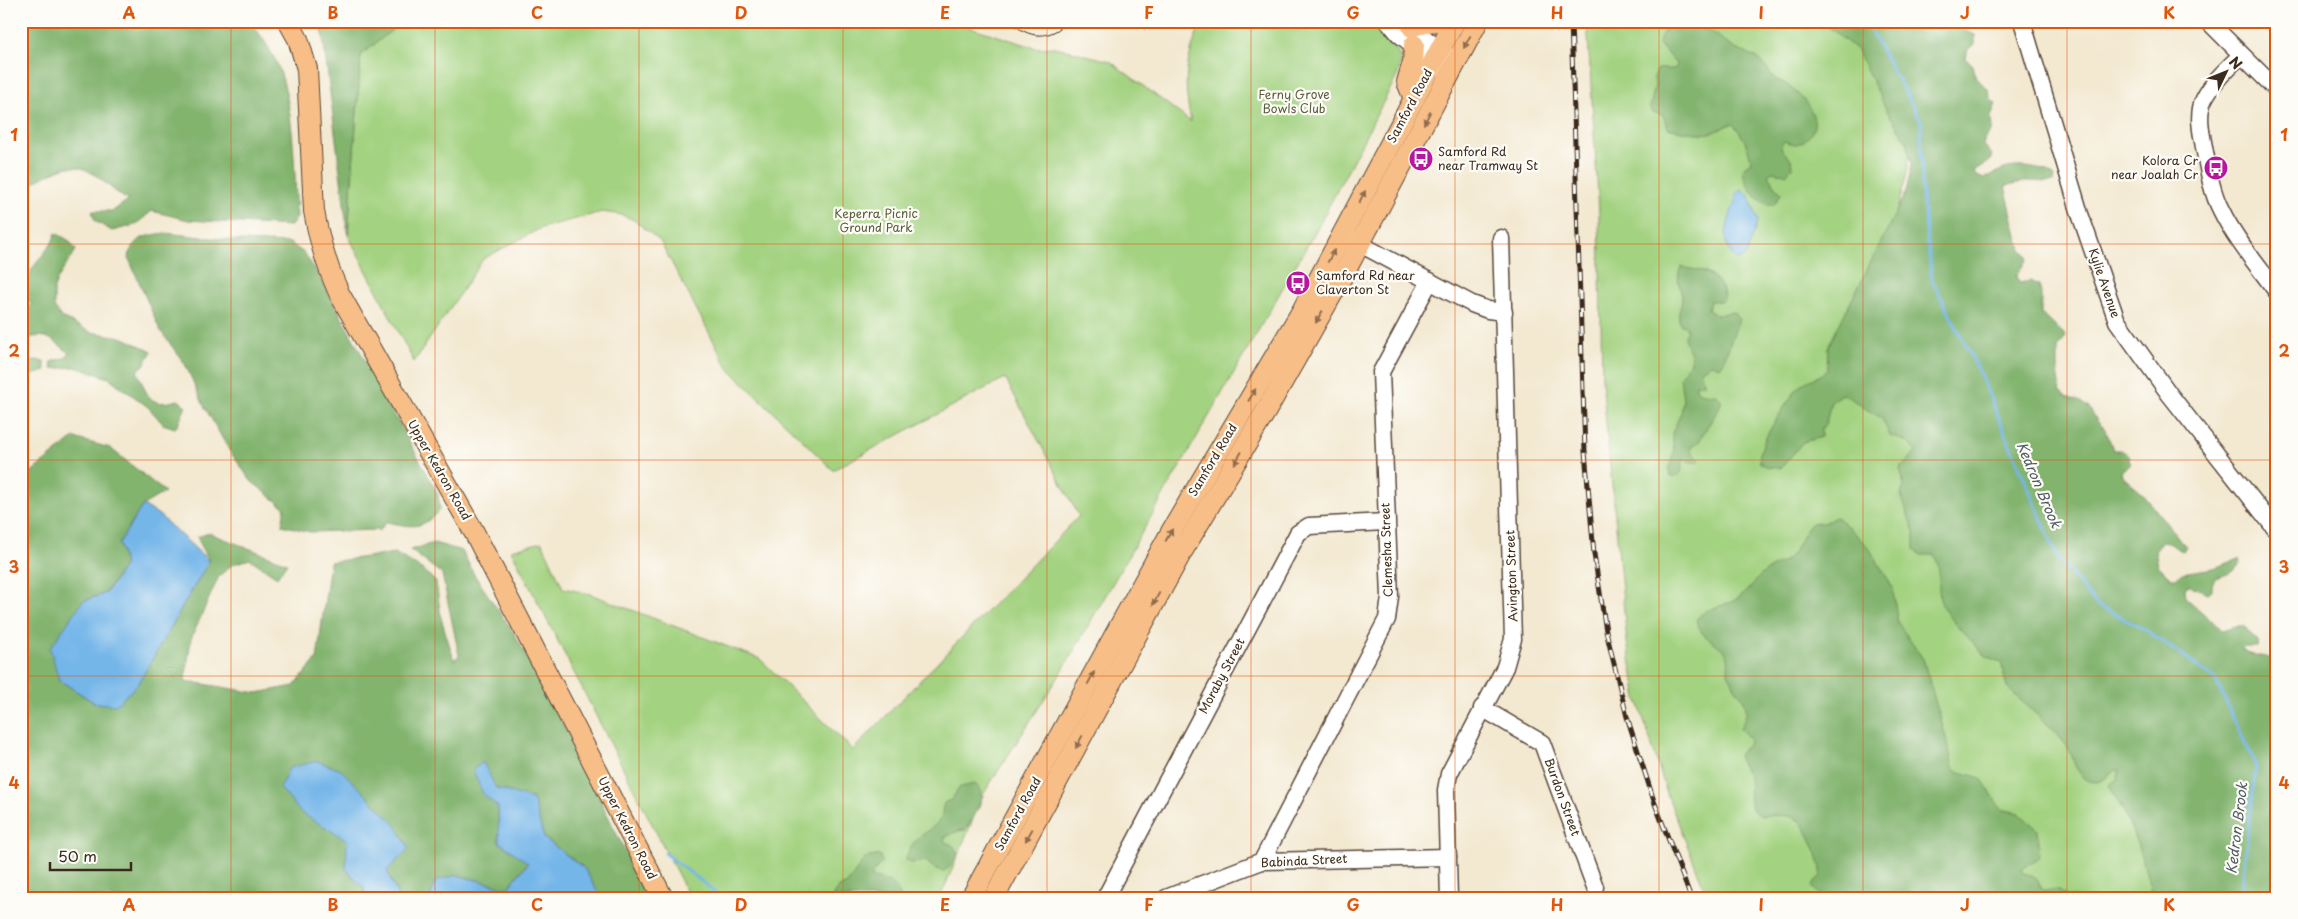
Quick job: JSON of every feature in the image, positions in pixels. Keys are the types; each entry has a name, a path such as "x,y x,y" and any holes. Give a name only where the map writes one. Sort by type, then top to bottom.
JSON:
{"main road":[{"name":"Upper Kedron Road","path":"288,21 298,40 306,69 314,211 318,234 330,274 474,532 663,898"},
{"path":"1414,100 1407,82 1413,62 1410,31 1425,22 1446,21"},
{"name":"Samford Road","path":"994,898 1183,550 1266,411 1351,239 1414,100 1455,21"},
{"name":"Samford Road","path":"971,898 1134,596 1303,308 1351,239 1453,68 1478,21"}],"street":[{"path":"1388,21 1399,34 1410,31 1453,68"},
{"name":"Kylie Avenue","path":"2022,21 2077,205 2117,321 2159,380 2277,531"},
{"path":"2208,21 2277,90"},
{"path":"2241,55 2216,81 2204,99 2200,108 2202,138 2214,194 2221,210 2229,225 2277,292"},
{"name":"Avington Street","path":"1448,898 1446,790 1449,774 1509,658 1513,639 1501,238"},
{"path":"1351,239 1480,308 1504,312"},
{"name":"Clemesha Street","path":"1262,861 1386,619 1390,597 1385,522 1382,372 1430,281"},
{"name":"Moraby Street","path":"1105,898 1298,533 1309,526 1385,522"},
{"name":"Burdon Street","path":"1482,708 1542,743 1595,887"},
{"name":"Babinda Street","path":"1166,898 1262,861 1448,857"}],"green space":[{"path":"21,21 250,21 264,40 275,60 286,91 293,145 297,217 291,226 188,220 152,211 135,225 112,231 95,221 92,211 113,211 128,200 85,169 77,167 64,168 21,188"},
{"path":"321,21 403,21 361,55 348,235"},
{"name":"Keperra Picnic Ground Park","path":"403,21 951,21 1036,48 1055,47 1110,61 1191,122 1186,82 1187,71 1201,21 1365,21 1389,40 1397,51 1401,61 1398,74 1319,225 1061,673 984,793 940,898 690,898 511,550 542,542 563,588 590,594 760,659 853,750 1079,516 1005,378 833,470 728,368 660,241 634,220 622,215 602,212 541,228 483,259 414,362 348,235 361,55"},
{"path":"1587,21 1844,21 1911,143 1907,173 1886,251 2233,898 1708,898 1667,794 1637,698 1627,642 1602,380 1599,212"},
{"path":"1671,21 1696,21 1700,28 1713,33 1735,49 1757,58 1776,80 1791,88 1810,108 1814,125 1812,133 1800,143 1792,144 1784,141 1781,145 1782,150 1791,159 1792,168 1786,174 1772,172 1768,175 1781,194 1774,205 1762,202 1748,186 1744,167 1751,162 1749,152 1736,127 1732,124 1707,133 1682,131 1668,128 1663,115 1651,112 1650,107 1655,86 1654,77 1658,69 1675,69 1677,65 1659,44 1661,36"},
{"path":"1821,21 1951,21 1953,28 1975,35 1975,44 1968,49 1966,58 1973,65 1976,78 1989,90 1990,98 1996,104 1991,116 1992,129 1984,140 1984,145 1992,155 1992,159 1974,171 1975,175 1984,179 2008,168 2030,167 2055,177 2054,182 2027,181 2005,186 2021,249 2027,256 2027,260 2017,275 2019,283 2031,281 2039,285 2041,314 2064,334 2065,338 2058,349 2060,391 2066,397 2079,401 2090,409 2097,421 2106,430 2113,450 2122,450 2129,455 2130,463 2121,472 2122,476 2142,493 2186,547 2183,551 2167,542 2161,541 2155,552 2158,565 2171,578 2176,578 2182,573 2214,568 2239,559 2241,563 2234,570 2217,577 2213,581 2212,590 2208,593 2188,585 2184,588 2185,597 2222,630 2235,626 2244,626 2258,642 2257,647 2244,647 2242,650 2250,654 2268,657 2277,662 2277,898 2152,898 2136,840 2123,811 2109,788 2110,784 2118,779 2119,770 2115,770 2100,781 2096,782 2086,779 2075,765 2069,748 2056,732 2007,688 2001,662 1987,657 1944,610 1939,592 1937,562 1934,555 1921,555 1914,550 1914,532 1901,495 1904,486 1900,469 1916,452 1908,443 1890,436 1881,417 1842,394 1831,401 1826,423 1821,429 1821,437 1803,442 1781,468 1768,467 1760,463 1762,447 1767,436 1796,390 1799,386 1827,370 1828,347 1906,192 1912,165 1907,142 1887,111 1857,50"},
{"path":"56,233 68,240 76,250 58,278 54,288 54,307 61,317 90,332 121,337 152,351 144,365 137,371 150,398 160,403 178,400 186,406 175,428 163,424 148,407 109,378 75,367 52,369 51,362 67,357 69,353 52,340 42,336 21,341 21,314 32,303 21,301 21,278 31,275 31,270 52,243"},
{"path":"165,233 239,241 290,243 305,254 319,276 438,494 440,509 433,516 416,526 386,522 380,530 310,532 282,525 285,508 251,481 229,450 204,406 185,364 160,330 129,259 130,252 136,242 146,237"},
{"path":"1681,267 1710,275 1720,284 1724,298 1721,301 1710,301 1708,310 1716,315 1733,312 1739,319 1723,363 1720,367 1711,364 1700,371 1705,384 1696,384 1696,389 1700,392 1716,394 1722,401 1699,442 1691,447 1691,451 1700,460 1697,463 1683,460 1681,473 1674,478 1670,476 1669,468 1674,451 1672,433 1681,413 1683,400 1680,377 1690,362 1691,354 1684,338 1687,330 1679,321 1682,298 1678,280"},
{"path":"21,358 25,361 37,360 44,362 46,371 21,378"},
{"path":"74,438 110,448 165,492 143,505 119,543 125,565 105,593 83,601 59,680 95,703 116,704 138,684 209,561 197,537 209,533 287,563 277,577 250,559 233,564 219,576 191,639 185,681 257,693 294,686 317,659 330,562 395,553 423,570 436,582 441,618 454,660 459,655 442,574 410,550 434,543 462,551 473,573 515,635 566,730 648,898 601,898 584,868 544,838 533,799 496,788 483,794 498,807 499,842 528,862 508,888 457,875 435,881 430,898 399,898 387,871 409,848 395,824 347,840 346,869 364,888 365,898 21,898 21,491 30,473"},
{"path":"1836,517 1851,529 1869,548 1892,586 1898,623 1923,659 1953,768 1956,771 1981,778 2001,809 2019,813 2038,830 2040,856 2021,870 2023,873 2035,877 2040,888 2044,891 2057,889 2068,897 2088,898 1826,898 1812,886 1820,876 1821,869 1813,845 1801,823 1790,816 1762,816 1753,810 1750,800 1749,778 1738,756 1750,742 1749,738 1740,728 1746,712 1746,706 1729,676 1726,653 1701,632 1696,620 1708,610 1739,598 1765,572 1788,558 1812,523 1824,523"},
{"path":"975,784 981,795 981,801 976,813 965,830 958,831 944,838 945,842 952,845 957,852 953,864 943,871 934,868 926,861 911,863 906,860 908,852 915,841 939,821 945,802 951,800 960,787"},
{"path":"880,855 882,862 872,873 872,877 893,884 901,898 833,898 838,888 847,884 865,858"}],"water":[{"path":"1742,189 1749,196 1758,220 1746,256 1737,260 1730,253 1726,237 1737,193"},
{"path":"143,505 159,515 209,561 138,684 116,705 95,703 59,680 50,648 83,601 106,593 125,565 119,543"},
{"path":"317,761 341,770 395,824 409,848 387,871 399,898 365,898 364,888 346,869 347,840 301,813 280,788 289,768"},
{"path":"483,762 496,788 533,799 544,838 584,868 601,898 430,898 435,881 457,875 508,888 528,863 499,842 498,807 483,794 473,770"}],"waterway":[{"name":"Kedron Brook","path":"1865,21 1921,121 1922,193 1932,280 1976,365 2058,558 2097,605 2147,631 2215,679 2256,766 2240,898"},
{"path":"665,853 720,898"}],"tram line":[{"path":"1010,21 1024,31 1039,35 1054,32 1068,21"}],"railway":[{"path":"1571,21 1585,452 1594,554 1606,631 1627,717 1654,801 1691,898"}],"place":[{"name":"Samford Rd near Tramway St","path":"1421,159"},
{"name":"Kolora Cr near Joalah Cr","path":"2216,168"},
{"name":"Samford Rd near Claverton St","path":"1298,283"}],"park label":[{"name":"Ferny Grove Bowls Club","path":"1294,102"}]}
